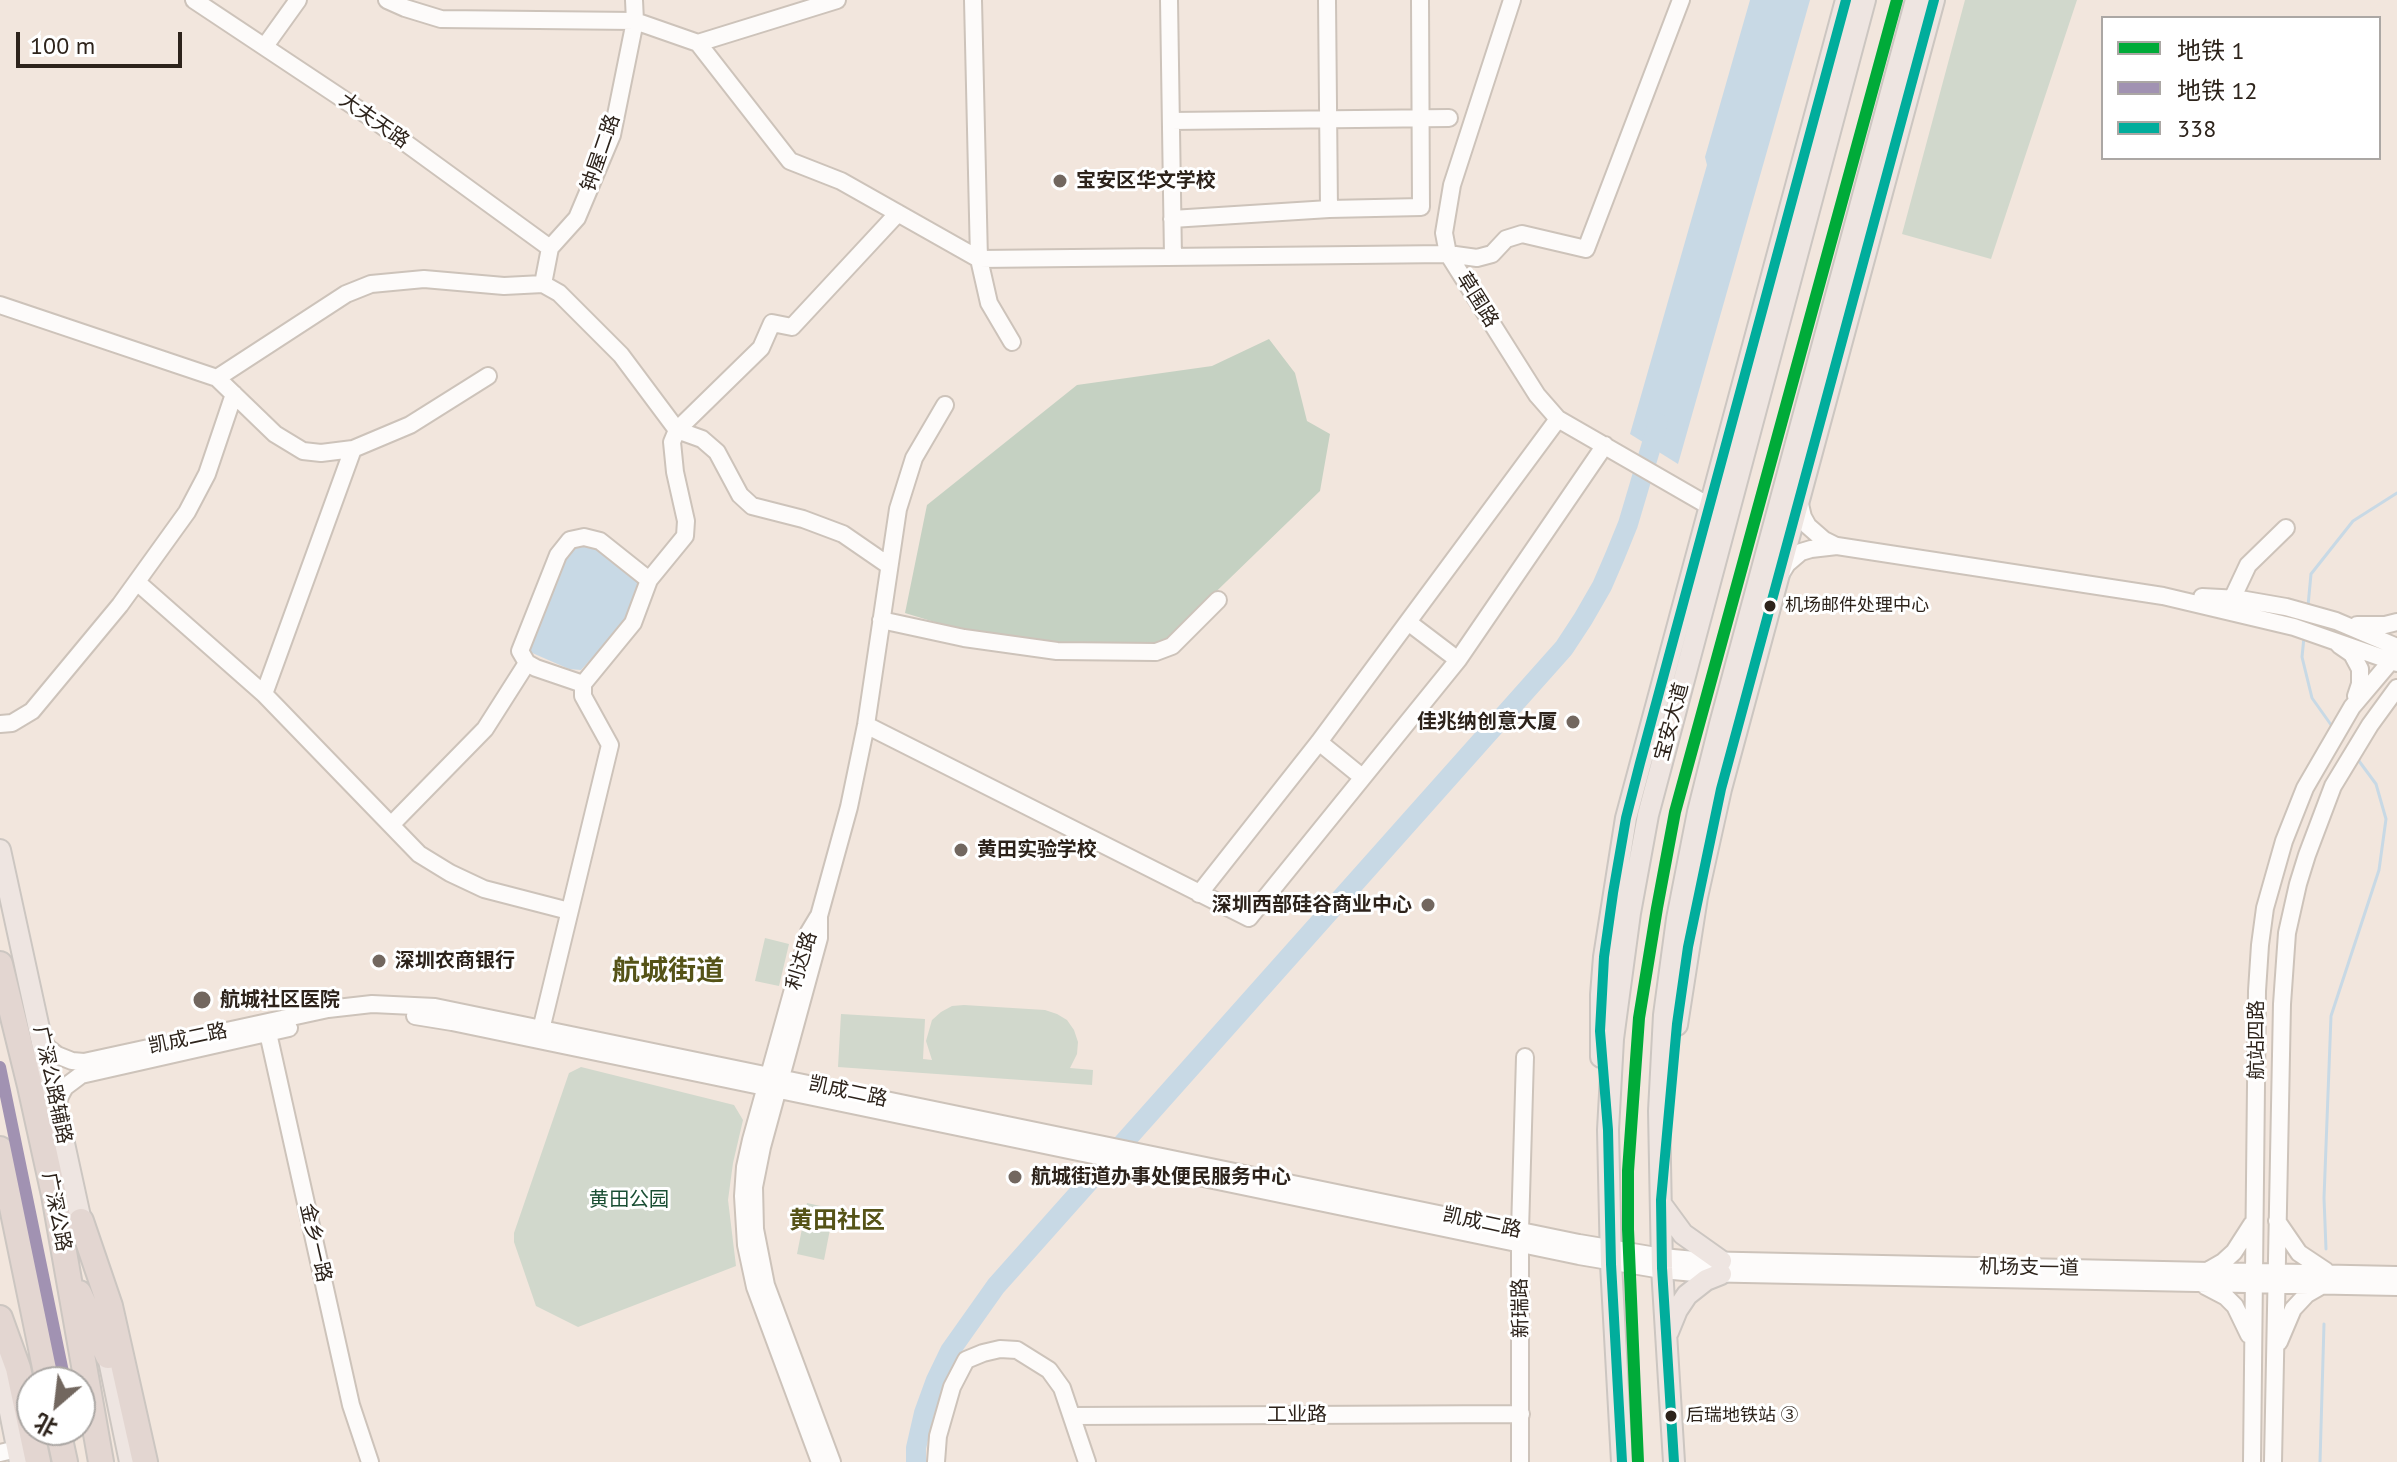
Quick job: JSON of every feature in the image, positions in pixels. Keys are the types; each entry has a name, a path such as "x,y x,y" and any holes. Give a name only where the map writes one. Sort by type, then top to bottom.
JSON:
{"highway":[{"name":"广深公路","path":"0,964 40,1130 101,1462"},
{"name":"广深公路","path":"0,1149 45,1366"},
{"path":"81,1221 110,1306 145,1462"},
{"path":"65,1262 108,1356"},
{"path":"0,1318 18,1368 22,1457"}],"main road":[{"path":"1608,1130 1600,1031 1604,957 1626,818 1846,0"},
{"name":"宝安大道","path":"1622,1462 1608,1130 1613,1039 1630,913 1648,815 1865,0"},
{"path":"1918,0 1919,54"},
{"path":"1674,1462 1662,1264 1659,1111 1664,1015 1677,919 1720,724 1918,0"},
{"path":"1666,1340 1672,1319 1687,1295 1721,1267 1683,1234 1661,1202 1677,1024 1697,897 1721,789 1934,0"},
{"path":"1754,339 1807,216"},
{"name":"广深公路辅路","path":"0,850 58,1110 130,1462"},
{"path":"0,1362 22,1457"}],"street":[{"name":"大夫天路","path":"194,0 370,117 550,248"},
{"path":"265,46 298,0"},
{"path":"387,0 441,19 635,21 698,43 790,161 841,181 979,259 1448,254 1477,258 1492,254 1506,239 1522,234 1586,249 1681,0"},
{"name":"钟屋二路","path":"550,248 577,218 612,135 635,21 634,0"},
{"path":"698,43 837,0"},
{"path":"973,0 979,259 989,303 1012,342"},
{"path":"1169,0 1173,257"},
{"path":"1327,0 1329,209"},
{"path":"1172,219 1329,209 1421,207 1420,0"},
{"name":"草围路","path":"1512,0 1452,185 1444,233 1448,254 1537,395 1558,419 1709,506"},
{"path":"1171,121 1449,118"},
{"path":"540,1034 610,745 583,696 583,684 633,623 649,580 685,536 686,521 672,442 677,430 761,348 772,323 792,327 898,213"},
{"path":"543,284 550,248"},
{"path":"217,378 346,294 371,284 424,279 504,286 543,284 559,293 611,343 677,430 702,439 717,452 740,495 752,506 803,519 843,534 888,565"},
{"path":"0,305 217,378 275,434 303,451 321,453 353,449 410,425 488,376"},
{"path":"0,724 12,723 32,711 120,605 187,512 207,474 234,394"},
{"name":"利达路","path":"820,1462 751,1273 743,1196 745,1167 819,938 819,916 849,807 866,725 898,509 914,458 945,405"},
{"path":"1199,894 1319,742 1558,419"},
{"path":"866,725 1249,918 1458,660 1605,445"},
{"path":"264,694 353,449"},
{"path":"1799,500 1808,526 1824,540 1837,546"},
{"path":"2232,599 2248,565 2286,528"},
{"path":"583,684 527,663 520,651 558,555 570,540 584,537 600,541 649,580"},
{"path":"1779,577 1787,564 1801,552 1837,546 2260,610 2286,607 2336,621 2373,626 2397,622"},
{"path":"137,582 264,694 419,854 484,889 569,911"},
{"path":"2163,596 2232,599 2324,636 2396,656"},
{"path":"881,620 964,638 1057,651 1156,652 1172,646 1218,600"},
{"path":"2336,621 2396,656"},
{"path":"1408,622 1458,660"},
{"path":"2324,636 2344,647 2358,661 2360,684 2352,707"},
{"name":"航站四路","path":"2252,1462 2257,991 2262,927 2284,841 2315,769 2352,707 2396,656"},
{"path":"391,825 485,729 527,663"},
{"name":"航站四路","path":"2273,1462 2282,1004 2287,933 2302,869 2333,786 2397,688"},
{"path":"2370,725 2397,702"},
{"path":"1319,742 1362,777"},
{"name":"凯成二路","path":"42,1037 48,1048 57,1055 84,1062 335,1018 391,1014 441,1020 540,1034 1662,1264"},
{"name":"凯成二路","path":"58,1110 62,1092 81,1075 267,1028"},
{"name":"金乡一路","path":"267,1028 351,1405 370,1462"},
{"name":"新瑞路","path":"1520,1462 1520,1237 1525,1057"},
{"name":"利达路","path":"773,1082 756,1173 757,1242 771,1300 832,1462"},
{"path":"2254,1347 2244,1319 2235,1306 2200,1277 2233,1254 2255,1219"},
{"path":"2275,1351 2293,1309 2327,1280 2299,1253 2277,1221"},
{"name":"机场支一道","path":"1662,1264 2327,1280 2397,1287"},
{"name":"机场支一道","path":"2327,1280 2397,1275"},
{"path":"936,1462 938,1436 952,1387 966,1360 1000,1349 1017,1350 1049,1370 1062,1388 1087,1462"},
{"name":"工业路","path":"1073,1416 1521,1414"}],"green space":[{"path":"1965,0 2077,0 1991,259 1902,234"},
{"path":"1269,339 1295,373 1307,421 1330,434 1320,491 1164,642 1069,646 977,635 905,613 927,505 1077,385 1212,366"},
{"path":"765,938 789,944 779,986 755,981"},
{"path":"952,1006 1045,1010 1067,1020 1078,1042 1077,1054 1070,1068 1093,1070 1092,1085 838,1067 841,1014 925,1019 923,1059 932,1060 926,1041 932,1020"},
{"name":"黄田公园","path":"581,1067 734,1105 743,1120 728,1200 736,1266 578,1327 536,1306 514,1242 514,1233 569,1073"},
{"path":"807,1203 834,1209 824,1260 797,1254"}],"water":[{"path":"1750,0 1810,0 1678,464 1630,434 1707,165 1705,157"},
{"path":"584,543 594,546 637,580 639,587 625,622 581,670 569,669 530,652 529,646 570,551"}],"waterway":[{"path":"916,1462 924,1413 936,1380 950,1351 996,1286 1564,648 1602,586 1615,556 1628,524 1658,423"},
{"path":"2308,606 2311,574 2353,521 2397,493"},
{"path":"2304,637 2302,657 2312,698 2334,729"},
{"path":"2326,1249 2324,1198 2331,1016 2379,870 2386,819 2376,784 2356,757"},
{"path":"2320,1462 2324,1324"}],"metro line":[{"name":"1","path":"1638,1462 1628,1171 1639,1018 1657,908 1675,812 1897,0"},
{"name":"12","path":"0,1067 62,1366"}],"transit line":[{"name":"338","path":"1622,1462 1611,1264 1608,1130 1600,1031 1604,957 1613,893 1626,818 1640,763 1846,0"},
{"name":"338","path":"1674,1462 1661,1200 1677,1024 1688,947 1721,789 1934,0"}],"place":[{"name":"宝安区华文学校","path":"1060,181"},
{"name":"机场邮件处理中心","path":"1770,606"},
{"name":"佳兆纳创意大厦","path":"1573,722"},
{"name":"黄田实验学校","path":"961,850"},
{"name":"深圳西部硅谷商业中心","path":"1428,905"},
{"name":"深圳农商银行","path":"379,961"},
{"name":"航城社区医院","path":"202,1000"},
{"name":"航城街道办事处便民服务中心","path":"1015,1177"},
{"name":"后瑞地铁站 ③","path":"1671,1416"}],"district":[{"name":"航城街道","path":"668,972"},
{"name":"黄田社区","path":"837,1221"}]}
